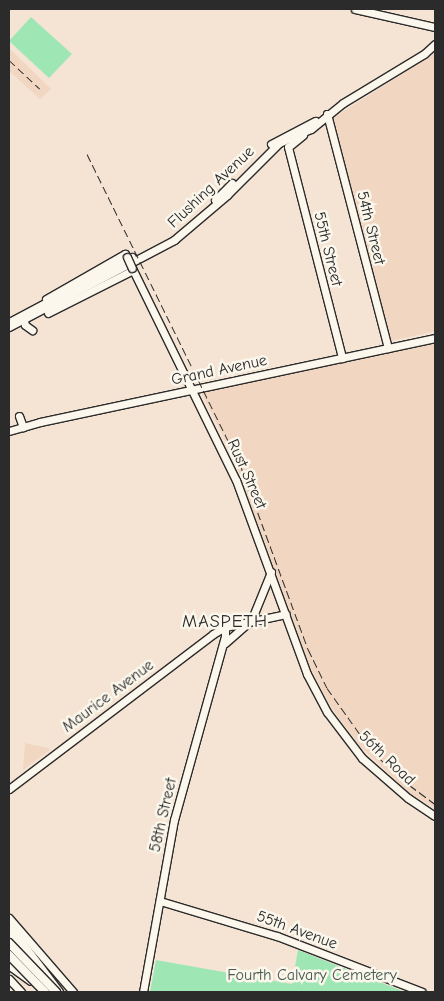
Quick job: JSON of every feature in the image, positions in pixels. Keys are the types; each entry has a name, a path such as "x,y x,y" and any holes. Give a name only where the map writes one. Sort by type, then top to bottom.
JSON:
{"highway":[{"path":"9,926 56,992"},
{"path":"9,934 56,992"},
{"path":"9,943 56,992"},
{"path":"9,955 46,992"},
{"path":"9,960 36,985"},
{"path":"9,964 46,992"}],"main road":[{"path":"355,9 435,27"},
{"name":"Flushing Avenue","path":"9,327 36,307 166,240 210,204 279,138 324,116 424,54 435,44"},
{"name":"Flushing Avenue","path":"9,322 34,316 174,240 227,195 279,143 311,129 324,116"},
{"name":"54th Street","path":"324,116 388,348"},
{"name":"55th Street","path":"311,129 288,147 342,358"},
{"name":"Rust Street","path":"36,307 54,291 126,256 236,480 307,674 327,712"},
{"path":"34,316 46,314 133,269"},
{"path":"23,318 32,330"},
{"name":"Grand Avenue","path":"9,432 23,427 435,338"},
{"path":"19,416 23,427"},
{"path":"263,593 267,561"},
{"path":"221,647 251,621 271,572"},
{"path":"225,627 286,614"},
{"name":"58th Street","path":"143,992 174,820 225,627"},
{"name":"Maurice Avenue","path":"9,789 225,627"},
{"name":"56th Road","path":"327,712 362,758 408,798 435,816"},
{"name":"55th Avenue","path":"160,901 277,936 422,992"},
{"path":"9,918 73,992"},
{"path":"9,979 20,992"}],"shaded area":[{"path":"9,48 51,89 40,99 9,71"},
{"path":"435,53 435,331 391,341 333,118"},
{"path":"435,338 435,808 408,792 359,745 330,706 309,665 233,456 199,388"},
{"path":"25,743 51,749 23,770"}],"green space":[{"path":"31,17 72,54 49,78 9,41"},
{"name":"Fourth Calvary Cemetery","path":"298,950 405,992 150,992 156,960 292,984"}],"railway":[{"path":"9,60 40,89"},
{"path":"87,154 241,467 308,649 327,688 372,751 400,778 435,804"}],"district":[{"name":"MASPETH","path":"225,622"}]}
